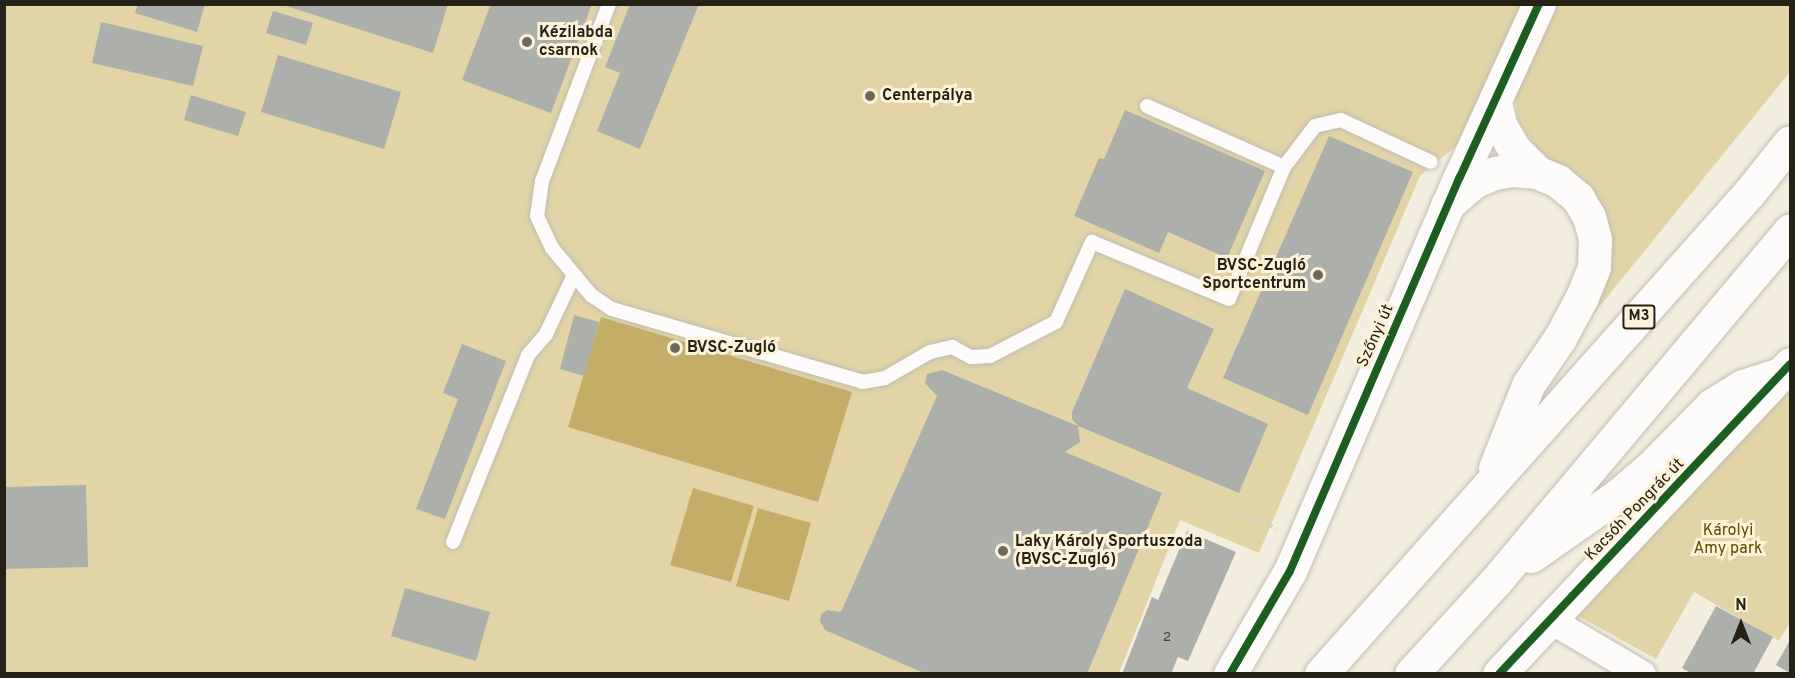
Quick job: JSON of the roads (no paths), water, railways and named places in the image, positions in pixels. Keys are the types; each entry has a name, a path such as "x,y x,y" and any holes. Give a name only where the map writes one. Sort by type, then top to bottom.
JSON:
{"main road":[{"name":"Szőnyi út","path":"1230,674 1290,571 1448,205 1539,4"},
{"path":"1486,489 1528,385 1582,297 1594,267 1595,239 1589,217 1578,198 1558,181 1538,172 1514,149 1500,125 1495,102"},
{"name":"M3","path":"1321,674 1791,142"},
{"path":"1448,205 1475,181 1495,173 1512,170 1538,172"},
{"path":"1411,674 1495,582 1791,230"},
{"path":"1495,582 1618,495 1650,468 1712,405 1743,386 1789,368"},
{"name":"Kacsóh Pongrác út","path":"1499,674 1789,368"}],"street":[{"path":"1549,619 1642,674"}],"lane":[{"path":"609,4 542,181 537,216 552,248 591,295 612,309 863,382 885,378 930,352 952,347 971,357 990,356 1056,322 1092,242 1229,299 1284,167 1315,126 1341,120 1431,162"},
{"path":"1147,106 1284,167"},
{"path":"453,542 528,355 546,334 574,275"}],"place":[{"name":"Kézilabda csarnok","path":"527,42"},
{"name":"Centerpálya","path":"870,96"},
{"name":"BVSC-Zugló Sportcentrum","path":"1318,275"},
{"name":"BVSC-Zugló","path":"675,348"},
{"name":"Laky Károly Sportuszoda (BVSC-Zugló)","path":"1003,551"}],"park label":[{"name":"Károlyi Amy park","path":"1728,540"}]}
